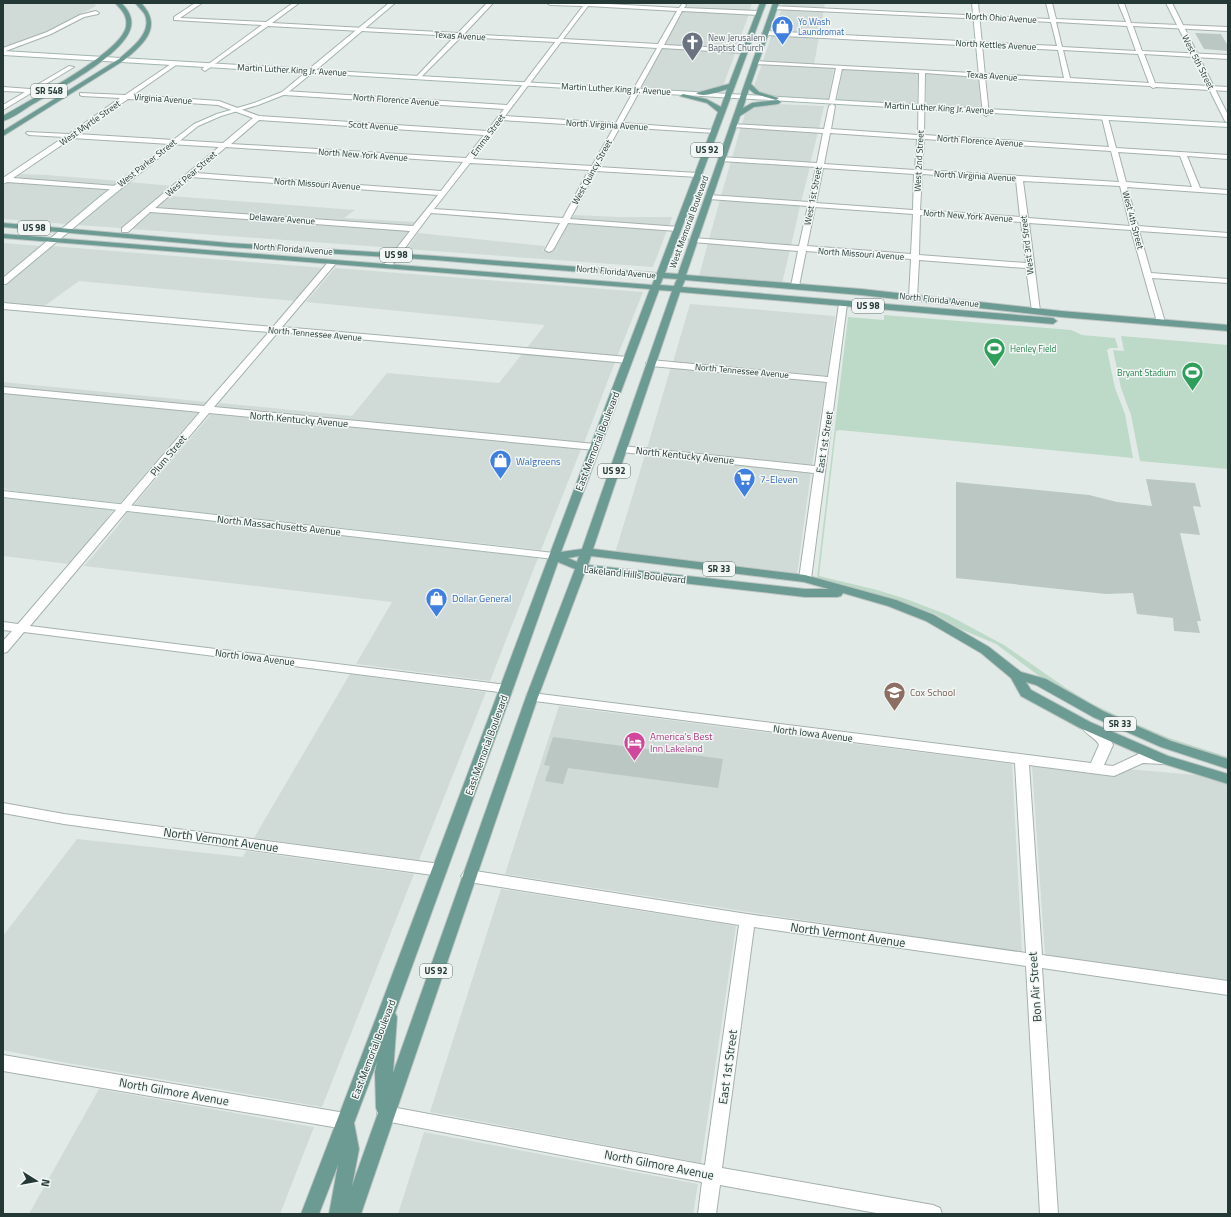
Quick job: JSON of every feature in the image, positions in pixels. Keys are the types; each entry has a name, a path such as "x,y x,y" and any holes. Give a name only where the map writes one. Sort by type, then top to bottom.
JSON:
{"main road":[{"name":"SR 548","path":"3,119 98,60 117,46 127,32 129,26 127,13 118,3"},
{"name":"SR 548","path":"3,134 121,60 138,45 148,31 149,18 146,11 138,3"},
{"name":"West Memorial Boulevard","path":"660,276 763,3"},
{"name":"West Memorial Boulevard","path":"676,290 775,5"},
{"path":"754,25 759,31 765,33"},
{"path":"747,84 757,93 778,101"},
{"path":"699,93 715,91 732,85"},
{"path":"683,96 703,99 717,106 722,112"},
{"path":"737,115 752,105 778,101"},
{"name":"North Florida Avenue","path":"3,225 258,247 396,255 796,286 1036,311 1228,328"},
{"name":"North Florida Avenue","path":"3,236 387,266 1228,336"},
{"name":"East Memorial Boulevard","path":"310,1214 390,1006 507,689 554,556 660,276"},
{"name":"US 92","path":"352,1214 532,697 581,568 676,290"},
{"path":"807,301 835,300 1003,314 1022,314 1036,311"},
{"name":"Lakeland Hills Boulevard","path":"554,556 586,552 805,579 892,603 930,618 985,650 1016,675 1026,693 1085,726 1163,759 1228,779"},
{"name":"Lakeland Hills Boulevard","path":"554,556 581,568 805,593 851,592"},
{"name":"Lakeland Hills Boulevard","path":"1016,675 1041,682 1098,714 1166,744 1228,764"},
{"path":"386,1114 384,1072 390,1006"},
{"path":"338,1214 350,1149 345,1121"}],"street":[{"name":"Texas Avenue","path":"199,3 176,19 744,51"},
{"path":"204,69 296,3"},
{"path":"238,109 284,93 392,3"},
{"path":"419,77 490,3"},
{"path":"550,3 759,13"},
{"name":"West Quincy Street","path":"549,250 636,92 659,46 684,3"},
{"path":"975,3 986,112"},
{"path":"1049,3 1068,81"},
{"path":"1121,3 1153,86"},
{"name":"West 5th Street","path":"1169,3 1228,121"},
{"name":"Emma Street","path":"387,266 508,107 526,86 587,4"},
{"name":"North Ohio Avenue","path":"775,5 976,17 1228,29"},
{"path":"3,52 49,33 82,16 96,13"},
{"name":"North Kettles Avenue","path":"765,33 1228,57"},
{"name":"Martin Luther King Jr. Avenue","path":"3,52 98,60 114,64 210,65 309,73 683,96 727,97 1228,125"},
{"name":"Martin Luther King Jr. Avenue","path":"3,57 121,60 204,69 419,77 526,86"},
{"name":"Texas Avenue","path":"755,62 1153,86 1228,89"},
{"name":"West Myrtle Street","path":"4,180 173,65"},
{"path":"3,108 71,67"},
{"name":"West 1st Street","path":"796,286 802,249 839,67"},
{"name":"West 2nd Street","path":"913,298 916,258 918,172 921,137 922,72"},
{"path":"3,89 31,91"},
{"name":"Martin Luther King Jr. Avenue","path":"636,92 699,93 727,97"},
{"name":"North Florence Avenue","path":"284,93 508,107"},
{"name":"Virginia Avenue","path":"82,94 219,103 238,109 257,118"},
{"name":"West Parker Street","path":"3,282 172,143 203,122 238,109"},
{"name":"Scott Avenue","path":"257,118 489,133"},
{"name":"West Pear Street","path":"125,230 257,118"},
{"name":"North Virginia Avenue","path":"501,118 714,131"},
{"name":"Martin Luther King Jr. Avenue","path":"1106,119 1228,128"},
{"name":"West 4th Street","path":"1106,119 1147,275 1161,322"},
{"name":"North Florence Avenue","path":"733,125 1228,157"},
{"name":"North New York Avenue","path":"29,133 698,175"},
{"path":"1183,154 1197,190"},
{"name":"North Virginia Avenue","path":"721,159 1047,179 1228,192"},
{"name":"North Missouri Avenue","path":"190,175 443,193"},
{"name":"West 3rd Street","path":"1019,178 1036,311"},
{"path":"4,180 116,188"},
{"name":"North New York Avenue","path":"709,197 1228,235"},
{"name":"Delaware Avenue","path":"149,210 416,229"},
{"path":"430,211 678,229"},
{"name":"North Missouri Avenue","path":"693,240 1030,266"},
{"name":"Plum Street","path":"3,649 333,262"},
{"path":"1147,275 1228,281"},
{"name":"East 1st Street","path":"805,579 843,304"},
{"name":"North Tennessee Avenue","path":"3,306 628,360"},
{"name":"North Tennessee Avenue","path":"651,363 833,380"},
{"name":"North Kentucky Avenue","path":"3,390 595,447"},
{"name":"North Kentucky Avenue","path":"622,449 819,470"},
{"name":"North Massachusetts Avenue","path":"3,494 554,556"},
{"name":"North Iowa Avenue","path":"3,626 22,627 507,689"},
{"name":"North Iowa Avenue","path":"532,697 1114,772 1142,758 1163,759"},
{"path":"1085,726 1102,737 1106,745 1100,761 1094,769"},
{"name":"Bon Air Street","path":"1022,759 1049,1214"},
{"name":"North Vermont Avenue","path":"3,808 64,819 440,870"},
{"name":"North Vermont Avenue","path":"469,876 747,920 1228,988"},
{"name":"East 1st Street","path":"707,1214 747,920"},
{"name":"North Gilmore Avenue","path":"3,1062 345,1121"},
{"name":"North Gilmore Avenue","path":"386,1114 712,1176 933,1214"}],"shaded area":[{"path":"3,3 94,3 96,6 45,33 3,49"},
{"path":"688,3 752,3 749,12 684,9"},
{"path":"784,3 825,3 824,8 782,6"},
{"path":"782,8 824,10 819,35 773,32"},
{"path":"683,11 749,14 736,49 664,45"},
{"path":"772,34 819,37 814,64 763,61"},
{"path":"663,47 736,51 723,86 712,90 698,92 641,89"},
{"path":"762,64 834,68 828,100 779,97 761,93 754,86"},
{"path":"843,68 918,72 917,105 837,100"},
{"path":"926,73 978,76 981,109 926,106"},
{"path":"778,104 824,106 819,129 742,125 745,113 751,108 755,106"},
{"path":"741,127 818,132 810,164 732,158"},
{"path":"731,161 810,167 801,202 721,196"},
{"path":"21,174 119,181 114,186 14,179"},
{"path":"9,182 109,189 67,224 3,219 3,186"},
{"path":"128,182 172,186 121,228 77,225"},
{"path":"170,196 355,210 344,218 416,222 412,227 156,208"},
{"path":"720,200 800,206 791,246 709,239"},
{"path":"152,212 409,231 396,248 131,229"},
{"path":"574,215 672,217 669,226 571,219"},
{"path":"569,223 667,230 653,267 407,249 418,233 545,246 543,251 553,252"},
{"path":"3,243 41,246 3,277"},
{"path":"708,243 790,250 782,283 699,276"},
{"path":"51,246 324,268 294,301 79,281 43,307 3,303 3,287"},
{"path":"335,268 643,292 617,357 526,349 545,325 306,302"},
{"path":"690,304 835,316 827,376 673,362"},
{"path":"522,354 615,362 584,443 216,408 220,403 352,416 387,373 499,383"},
{"path":"671,367 826,382 812,465 647,448"},
{"path":"3,382 207,402 203,406 3,387"},
{"path":"3,393 198,412 120,503 12,491 3,488"},
{"path":"211,414 581,449 541,550 134,505"},
{"path":"645,455 811,472 797,574 615,553"},
{"path":"3,499 113,510 69,564 3,556"},
{"path":"127,512 538,558 490,681 356,664 392,602 84,566 118,526"},
{"path":"350,674 486,692 419,860 254,838"},
{"path":"559,706 1012,764 1022,952 505,874"},
{"path":"1032,766 1097,774 1117,768 1228,778 1228,980 1045,955"},
{"path":"77,839 243,857 246,851 414,874 322,1107 61,1062 3,1050 3,936"},
{"path":"501,889 736,926 701,1163 430,1112"},
{"path":"99,1089 314,1127 280,1214 29,1214"},
{"path":"424,1132 698,1184 693,1214 398,1214"}],"green space":[{"name":"Henley Field","path":"884,315 1071,330 1082,335 1115,338 1118,348 1110,348 1107,350 1115,388 1125,414 1133,458 839,430 836,431 819,576 877,590 948,615 1004,645 1066,688 1093,704 1169,738 1228,757 1228,766 1074,702 996,644 958,628 935,614 894,599 817,578 848,317 884,320"},
{"path":"1121,336 1228,345 1228,469 1140,461 1131,415 1121,388 1113,350 1124,351"}],"building":[{"path":"1195,33 1221,34 1228,46 1228,51 1204,49"},
{"path":"1146,479 1195,483 1201,507 1193,506 1200,535 1180,533 1201,621 1197,621 1200,633 1174,631 1173,618 1137,614 1133,593 1106,594 956,578 956,482 1089,495 1117,502 1152,506"},
{"name":"America's Best Inn Lakeland","path":"553,737 723,759 718,788 568,768 563,784 545,781 550,766 544,765"}],"place":[{"name":"Yo Wash Laundromat","path":"783,46"},
{"name":"New Jerusalem Baptist Church","path":"692,62"},
{"name":"Henley Field","path":"995,368"},
{"name":"Bryant Stadium","path":"1192,392"},
{"name":"Walgreens","path":"500,480"},
{"name":"7-Eleven","path":"745,498"},
{"name":"Dollar General","path":"436,618"},
{"name":"Cox School","path":"895,712"},
{"name":"America's Best Inn Lakeland","path":"634,762"}]}
